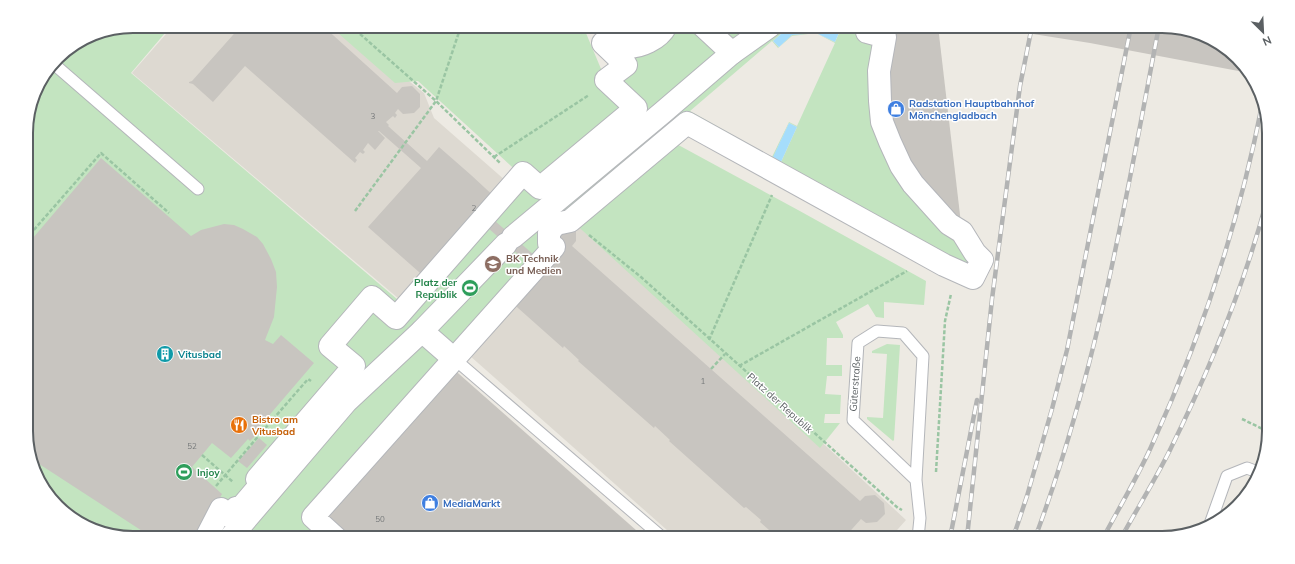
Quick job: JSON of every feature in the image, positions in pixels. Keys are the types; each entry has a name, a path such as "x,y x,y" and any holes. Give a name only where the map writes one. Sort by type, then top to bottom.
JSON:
{"street":[{"path":"210,531 221,509 229,516 236,508 239,510 262,483 257,480 354,366 330,346 372,297 396,318 523,173 540,188 636,108 606,80 626,65 603,43 626,47 640,46 652,40 660,33"},
{"path":"711,33 732,53"},
{"path":"239,531 346,402 422,331 510,240 732,53 760,33"},
{"path":"329,531 314,517 456,361 554,247 550,243 549,232 556,224 570,221 687,123 944,264 973,278 982,260 975,253 962,232 949,224 913,184 901,166 890,142 882,122 880,94 879,71 885,37 871,33"},
{"path":"518,180 551,205"},
{"path":"422,331 456,361"}],"lane":[{"path":"58,67 198,188"},
{"name":"Güterstraße","path":"916,480 853,420 858,343 877,332 903,333 923,356 916,480 920,518 919,531"},
{"path":"456,361 655,531"},
{"path":"1212,517 1227,476 1247,468 1254,471"}],"path":[{"path":"359,33 436,101 518,180"},
{"path":"355,211 436,101 459,33"},
{"path":"494,157 609,83"},
{"path":"33,231 101,154 170,213"},
{"path":"709,340 775,188"},
{"name":"Platz der Republik","path":"570,221 641,277 709,340 898,508 920,518"},
{"path":"739,366 908,270"},
{"path":"936,476 945,321 952,287"},
{"path":"711,369 725,354"},
{"path":"261,433 308,379"},
{"path":"1242,419 1262,429"},
{"path":"202,455 232,481"}],"shaded area":[{"name":"BK Technik und Medien","path":"167,33 348,33 424,93 434,118 554,223 576,215 906,520 896,531 668,531 452,340 405,304 132,73"}],"green space":[{"path":"126,33 165,33 131,73 404,305 521,175 418,81 395,83 338,33 586,33 604,76 657,33 782,33 773,41 779,47 792,35 816,33 835,42 839,33 872,33 962,232 973,278 687,123 671,141 926,281 924,305 884,302 884,318 876,317 868,304 836,322 843,335 843,338 827,338 826,365 842,365 842,376 827,376 825,394 841,395 840,414 825,414 824,423 840,423 820,448 571,220 314,517 329,531 126,531 101,526 83,518 62,502 46,481 36,457 33,431 33,126 38,101 41,94 46,83 62,62 77,50 101,38","holes":["816,33 835,43 797,126 789,122 772,157 690,111 772,41 778,48 792,36","789,123 797,127 781,162 773,158"]},
{"path":"887,344 900,345 893,441 867,419 867,417 883,418 887,354 872,353 872,351"}],"water":[{"path":"782,33 816,33 792,35 779,47 773,41"},
{"path":"816,33 839,33 835,42"},
{"path":"789,123 797,127 781,162 773,157"}],"building":[{"path":"235,33 331,33 397,93 402,87 412,86 420,94 420,107 414,113 403,114 398,109 395,113 397,115 395,118 393,116 386,122 389,125 388,126 427,161 439,147 471,175 498,200 487,214 542,262 549,243 567,223 576,230 576,241 572,246 860,501 865,496 875,495 884,503 885,514 877,522 866,523 861,519 850,531 770,531 760,522 761,520 746,507 744,508 669,441 670,440 655,426 654,428 578,361 579,360 564,346 563,348 509,300 535,269 480,221 428,280 368,227 421,168 379,131 385,138 375,150 368,143 363,150 365,152 363,154 360,152 355,158 357,160 355,163 245,66 213,102 193,84 189,83"},
{"path":"871,33 939,33 962,232 901,166"},
{"path":"1169,33 1182,35 1194,38 1212,46 1233,62 1241,71 1090,43 1033,34"},
{"name":"Vitusbad","path":"101,158 191,236 201,230 224,224 234,225 257,237 263,244 276,272 277,287 274,317 265,340 273,344 281,335 314,363 254,433 256,435 250,441 248,439 231,458 212,443 192,467 222,494 204,531 142,531 39,464 36,457 33,431 33,238"},
{"path":"450,366 637,531 331,531 316,517"},
{"path":"259,438 267,445 247,468 238,461"}],"railway":[{"path":"968,531 992,299 1020,86 1031,33"},
{"path":"1015,531 1052,409 1067,350 1130,33"},
{"path":"1037,531 1057,475 1093,349 1122,220 1158,33"},
{"path":"1107,531 1134,482 1151,447 1202,322 1230,236 1253,149 1260,114"},
{"path":"1125,531 1170,450 1199,389 1237,294 1262,218"},
{"path":"951,531 977,400"}],"place":[{"name":"Radstation Hauptbahnhof Mönchengladbach","path":"896,109"},
{"name":"BK Technik und Medien","path":"493,264"},
{"name":"Platz der Republik","path":"470,288"},
{"name":"Vitusbad","path":"165,354"},
{"name":"Bistro am Vitusbad","path":"239,425"},
{"name":"Injoy","path":"184,472"},
{"name":"MediaMarkt","path":"430,503"}]}
